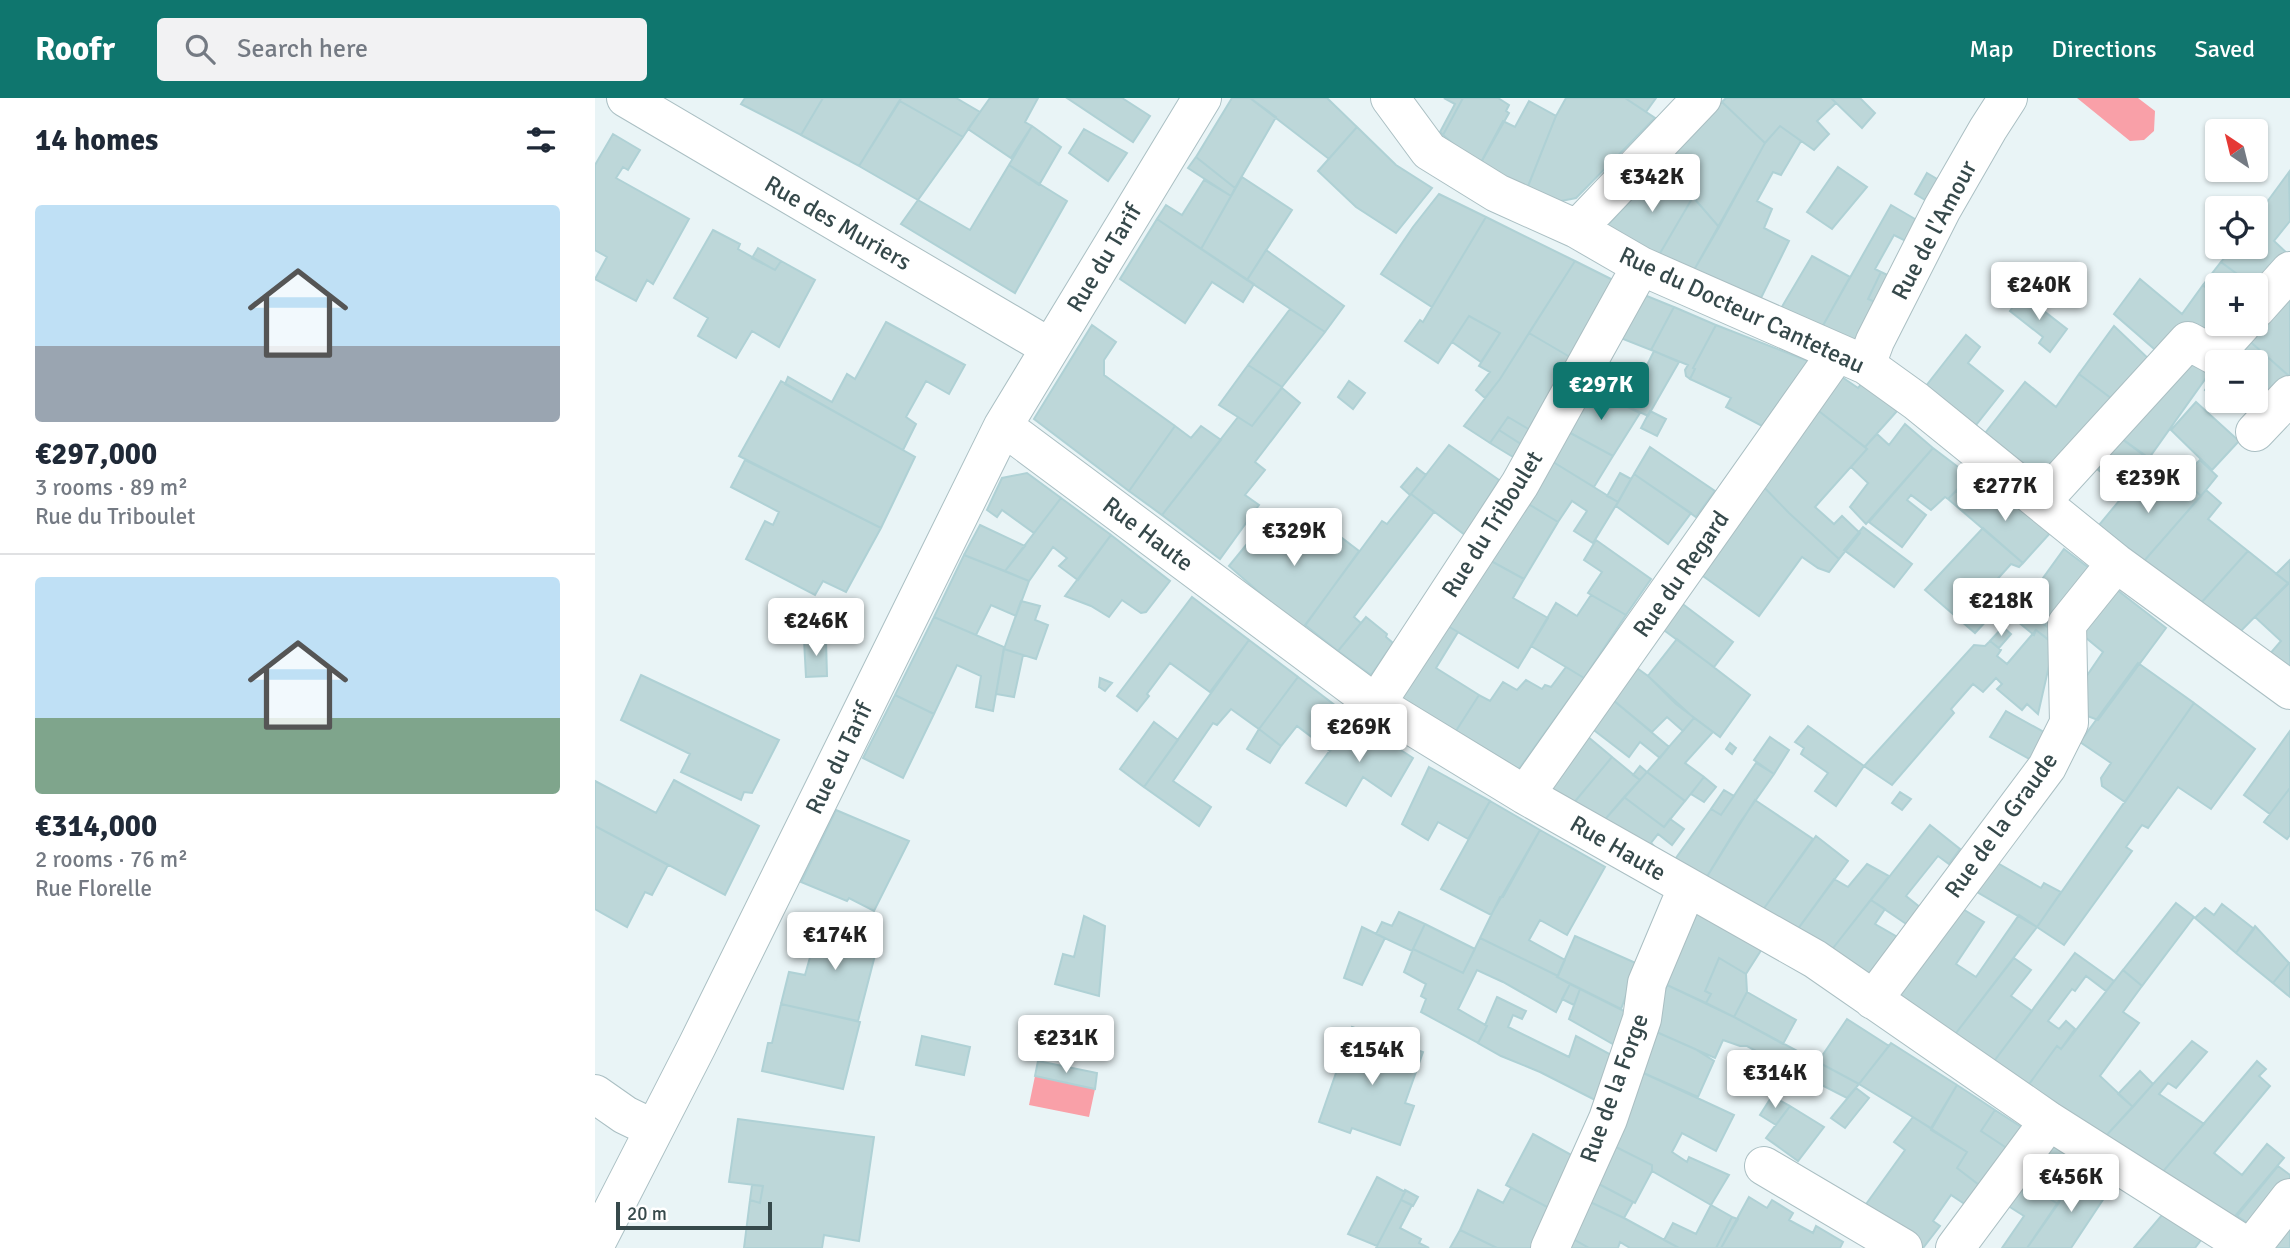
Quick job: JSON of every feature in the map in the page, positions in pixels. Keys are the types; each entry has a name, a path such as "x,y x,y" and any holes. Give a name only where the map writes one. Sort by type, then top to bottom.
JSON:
{"street":[{"name":"Rue des Muriers","path":"626,98 1049,347"},
{"name":"Rue du Tarif","path":"595,1245 1003,426 1202,98"},
{"name":"Rue du Docteur Canteteau","path":"1390,98 1429,151 1497,193 1577,229 1641,266 1851,360 1916,401 2116,563 2290,690"},
{"path":"1577,229 1702,98"},
{"name":"Rue de l'Amour","path":"1851,360 1875,341 1942,209 1987,129 2008,98"},
{"name":"Rue du Triboulet","path":"1376,704 1520,484 1641,266"},
{"path":"2268,296 2290,271"},
{"path":"2041,502 2188,341 2214,355 2231,336"},
{"name":"Rue du Regard","path":"1525,795 1851,360"},
{"path":"2255,432 2290,396"},
{"name":"Rue Haute","path":"1003,426 1376,704 1525,795 1815,959 2049,1121 2250,1248"},
{"name":"Rue de la Graude","path":"1873,1000 2047,767 2070,723 2067,624 2116,563"},
{"name":"Rue de la Forge","path":"1550,1248 1608,1119 1642,1019 1647,983 1688,888"},
{"path":"595,1094 625,1115 654,1129"},
{"path":"1955,1248 2049,1121"},
{"path":"1765,1166 1903,1248"},
{"path":"2250,1248 2290,1198"}],"shaded area":[{"path":"2077,98 2138,98 2155,111 2154,131 2144,140 2130,141"},
{"path":"1035,1076 1095,1089 1089,1117 1029,1105"}],"building":[{"path":"745,98 823,98 801,135 741,104"},
{"path":"823,98 901,98 859,166 801,135"},
{"path":"901,98 956,98 980,112 963,137 900,101"},
{"path":"990,98 1038,98 1025,122 1032,126 1011,158 968,129"},
{"path":"1067,98 1122,98 1150,116 1133,142"},
{"path":"1232,98 1250,98 1276,117 1235,188 1196,157"},
{"path":"1250,98 1327,98 1357,127 1329,159"},
{"path":"1444,98 1463,98 1443,135 1440,132 1455,104"},
{"path":"1463,98 1498,98 1509,105 1506,111 1509,113 1479,166 1443,135"},
{"path":"1566,98 1625,98 1655,118 1576,198 1556,202 1528,186"},
{"path":"1625,98 1656,98 1646,112"},
{"path":"1726,98 1831,98 1836,103 1817,121 1829,134 1814,150 1780,126 1765,143 1722,102"},
{"path":"1831,98 1860,98 1875,113 1862,128"},
{"path":"900,101 963,137 918,200 859,166"},
{"path":"1529,101 1556,116 1527,189 1479,166 1503,121 1515,127"},
{"path":"1722,102 1765,143 1719,227 1693,197 1661,167"},
{"path":"1032,126 1061,147 1039,185 1009,165"},
{"path":"1780,126 1801,141 1781,175 1773,172 1757,201 1772,209 1764,228 1789,241 1760,300 1694,270 1765,143"},
{"path":"1357,127 1396,165 1432,188 1396,233 1356,207 1318,171"},
{"path":"1084,129 1127,153 1108,181 1069,153"},
{"path":"613,134 640,150 628,170 623,167 616,178 689,219 653,284 647,280 636,301 595,279 607,257 595,250 595,165"},
{"path":"1196,157 1235,188 1231,196 1188,168"},
{"path":"1009,165 1067,201 1015,293 901,224 918,200 970,230"},
{"path":"1661,167 1693,197 1659,255 1602,231"},
{"path":"1838,167 1867,187 1832,229 1807,212"},
{"path":"2289,172 2290,221 2274,241 2289,255 2267,273 2236,273 2221,262 2223,259 2268,259 2268,201"},
{"path":"1927,173 1949,186 1937,207 1915,194"},
{"path":"1242,177 1292,210 1247,280 1201,249"},
{"path":"1204,180 1231,196 1201,249 1157,219 1166,205 1182,215"},
{"path":"1439,194 1486,217 1432,307 1381,274"},
{"path":"1693,197 1719,227 1694,270 1659,255"},
{"path":"1891,205 1915,219 1918,247 1894,235 1875,269 1881,272 1868,299 1884,306 1863,347 1821,329"},
{"path":"1486,217 1575,261 1500,379 1485,398 1476,390 1490,372 1479,366 1500,333 1469,316 1438,363 1405,341 1420,320 1423,322"},
{"path":"1157,219 1254,284 1243,302 1212,282 1185,323 1120,279"},
{"path":"713,230 740,244 738,249 775,270 781,261 815,280 779,347 752,331 736,358 698,336 708,318 674,298"},
{"path":"758,248 781,261 775,270 752,258"},
{"path":"1266,250 1344,306 1325,332 1247,280"},
{"path":"1812,256 1850,277 1821,329 1780,310"},
{"path":"1575,261 1619,283 1575,360 1529,333"},
{"path":"2221,262 2236,273 2212,273"},
{"path":"1881,272 1898,280 1884,306 1868,299"},
{"path":"2140,279 2182,314 2203,285 2205,287 2205,336 2160,354 2114,314"},
{"path":"2290,288 2289,376 2268,357 2268,350 2260,350 2245,337 2268,336 2268,312"},
{"path":"1637,292 1674,307 1651,350 1618,337"},
{"path":"2022,294 2067,329 2050,352 2039,343 2043,337 2010,311"},
{"path":"1674,307 1716,325 1690,379 1685,370 1688,365 1651,350"},
{"path":"1290,309 1325,332 1282,387 1248,365"},
{"path":"1469,316 1500,333 1481,362 1452,342"},
{"path":"886,322 965,365 949,394 926,381 906,417 916,424 903,450 785,384 788,377 832,402 847,374 855,379"},
{"path":"1092,325 1116,342 1104,360 1104,375 1175,426 1129,491 1034,419"},
{"path":"1716,325 1808,361 1762,426 1726,407 1731,398 1690,379"},
{"path":"2114,326 2153,363 2116,402 2079,374"},
{"path":"1529,333 1575,360 1530,430 1508,417 1490,443 1464,426 1500,379"},
{"path":"1966,335 1980,347 1968,363 2003,391 1972,430 1922,391"},
{"path":"2245,337 2260,350 2234,350"},
{"path":"1654,351 1679,362 1648,416 1588,388 1605,360 1641,377"},
{"path":"2186,352 2205,363 2205,379 2149,458 2114,433"},
{"path":"2268,357 2289,376 2268,400"},
{"path":"1248,365 1282,387 1252,426 1219,405"},
{"path":"2079,374 2116,402 2042,485 1982,437 2025,382 2056,407"},
{"path":"1839,375 1858,388 1862,383 1897,411 1865,447 1815,408"},
{"path":"781,381 915,457 881,528 739,456"},
{"path":"1349,381 1365,393 1353,409 1338,397"},
{"path":"1282,388 1300,403 1255,462 1265,470 1245,495 1259,505 1220,559 1162,515 1238,417 1252,426"},
{"path":"1588,388 1640,413 1613,456 1563,429"},
{"path":"2196,402 2205,413 2239,441 2212,470 2171,430"},
{"path":"1815,408 1867,449 1815,507 1834,524 1842,516 1860,533 1839,559 1760,483"},
{"path":"1650,411 1666,419 1657,436 1641,428"},
{"path":"1508,417 1530,430 1521,444 1499,430"},
{"path":"1905,424 1933,448 1866,524 1850,507 1868,483 1851,467 1877,434 1889,445"},
{"path":"1175,426 1191,438 1201,426 1221,440 1162,515 1129,491"},
{"path":"1563,429 1613,456 1594,487 1545,457"},
{"path":"1499,430 1521,444 1513,457 1490,443"},
{"path":"2114,433 2150,460 2123,489 2088,462"},
{"path":"1449,445 1499,480 1465,535 1411,494"},
{"path":"1650,447 1715,491 1696,517 1634,474"},
{"path":"1933,448 1970,476 1948,499 1945,497 1931,510 1911,495 1907,500 1926,515 1902,547 1869,522"},
{"path":"1545,457 1618,502 1593,543 1574,531 1587,511 1572,501 1558,522 1517,497"},
{"path":"745,460 881,528 846,592 823,581 815,595 746,559 765,521 773,525 779,512 731,487"},
{"path":"2200,460 2217,476 2201,496 2181,478"},
{"path":"1417,468 1426,475 1410,495 1401,487"},
{"path":"1027,473 1061,498 1034,533 1002,510 997,517 987,510 1002,478"},
{"path":"1620,473 1631,479 1618,502 1607,496"},
{"path":"1634,474 1691,513 1668,544 1616,506"},
{"path":"2139,477 2164,495 2181,478 2201,496 2144,561 2099,525"},
{"path":"1760,483 1839,559 1829,572 1802,557 1759,616 1696,571"},
{"path":"1988,490 2005,503 2010,499 2051,532 2023,563 1948,499 1956,491 1975,505"},
{"path":"2206,490 2221,503 2208,519 2248,551 2201,603 2144,561"},
{"path":"1411,494 1434,512 1354,617 1361,623 1338,651 1305,625 1382,521 1387,524"},
{"path":"1517,497 1558,522 1524,579 1482,556"},
{"path":"1061,498 1111,535 1078,580 1059,566 1067,558 1053,547 1029,581 1005,571"},
{"path":"1274,511 1291,526 1279,542 1294,556 1321,522 1359,551 1302,630 1229,566"},
{"path":"980,525 1025,546 1005,571 964,555"},
{"path":"1863,527 1912,564 1894,587 1844,550"},
{"path":"1983,528 2023,563 2019,567 2011,564 1974,605 1989,618 1975,633 1925,590"},
{"path":"1111,535 1170,581 1146,612 1141,613 1122,600 1109,617 1091,606 1065,596"},
{"path":"1596,540 1651,579 1626,615 1588,593 1602,572 1584,560"},
{"path":"2064,549 2097,574 2054,632 2022,607"},
{"path":"2248,551 2288,583 2239,633 2201,603"},
{"path":"964,555 1029,581 1016,616 991,605 976,635 934,617"},
{"path":"1482,556 1524,579 1513,598 1548,618 1518,668 1441,622"},
{"path":"2290,560 2290,582 2288,583 2276,574"},
{"path":"2107,582 2166,628 2098,720 2074,711 2084,680 2103,652 2073,627"},
{"path":"2290,582 2290,672 2268,656 2281,641 2255,617"},
{"path":"1591,595 1626,615 1584,678 1531,646 1556,603 1577,616"},
{"path":"1192,597 1249,640 1210,692 1170,663 1137,711 1117,696"},
{"path":"1676,599 1733,642 1714,667 1657,625"},
{"path":"1021,601 1040,606 1035,620 1048,625 1036,659 1004,649"},
{"path":"2022,608 2054,632 2056,646 2036,630 2034,635 2012,617"},
{"path":"934,617 1004,647 993,711 976,707 981,676 957,665 934,714 895,695"},
{"path":"1366,617 1387,634 1386,637 1393,643 1371,675 1338,651"},
{"path":"1441,622 1458,632 1436,668 1479,695 1456,731 1395,695"},
{"path":"2003,627 2011,634 1999,648 1990,641"},
{"path":"2036,630 2054,644 2038,714 2027,704 2022,710 1997,689 2002,684 1996,678 1983,692 1973,684 1951,709 1954,713 1892,785 1864,766 1974,645 1985,646 1990,641 2001,650 1997,656 2007,664"},
{"path":"1677,639 1750,695 1720,737 1676,704 1648,676"},
{"path":"804,640 826,640 827,676 806,677"},
{"path":"1249,640 1298,677 1259,729 1231,709 1217,725 1213,723 1173,781 1211,807 1199,826 1144,787"},
{"path":"1004,649 1023,655 1014,697 996,694"},
{"path":"1630,663 1694,718 1683,731 1667,717 1652,732 1607,695"},
{"path":"2138,663 2194,703 2125,802 2102,786 2101,778 2111,763 2080,742"},
{"path":"1566,667 1584,678 1519,769 1456,731 1479,695 1490,701 1503,682 1517,690 1526,680 1542,689 1545,685 1551,687"},
{"path":"641,675 779,740 752,793 744,792 741,800 681,772 690,754 621,720"},
{"path":"1298,677 1353,719 1330,751 1297,726 1281,746 1259,729"},
{"path":"1100,678 1112,683 1105,691 1099,687"},
{"path":"895,695 934,714 903,778 863,758"},
{"path":"1607,695 1669,747 1660,758 1640,742 1629,757 1586,724"},
{"path":"2194,703 2255,749 2211,809 2178,787 2148,828 2142,825 2126,847 2132,851 2064,945 2037,927"},
{"path":"2006,711 2051,736 2040,765 1990,737"},
{"path":"1694,718 1713,732 1685,763 1704,777 1685,801 1647,772"},
{"path":"1353,719 1413,758 1391,796 1363,777 1346,806 1306,783"},
{"path":"1154,722 1178,740 1144,787 1120,769"},
{"path":"1808,726 1864,766 1836,806 1815,791 1828,773 1801,754 1804,748 1795,742"},
{"path":"1259,729 1281,746 1270,763 1247,749"},
{"path":"1581,731 1612,757 1572,805 1548,789"},
{"path":"2290,731 2290,788 2270,814 2244,795"},
{"path":"1770,737 1789,750 1774,774 1754,760"},
{"path":"1730,743 1736,748 1732,754 1726,749"},
{"path":"1612,757 1640,780 1601,824 1572,805"},
{"path":"1756,763 1774,774 1703,883 1671,865 1711,809 1721,815"},
{"path":"1640,766 1647,772 1640,780 1633,775"},
{"path":"1429,767 1490,801 1468,839 1438,822 1428,840 1402,824"},
{"path":"1647,772 1685,801 1664,827 1624,797"},
{"path":"1704,777 1716,787 1704,802 1691,794"},
{"path":"674,780 759,826 725,895 595,826 595,781 656,813"},
{"path":"2290,788 2290,835 2287,839 2264,822"},
{"path":"1724,790 1734,796 1721,815 1711,809"},
{"path":"1900,792 1911,799 1902,810 1892,803"},
{"path":"1624,797 1664,827 1670,819 1684,829 1672,845 1658,834 1651,843 1656,848 1601,824"},
{"path":"1755,800 1813,839 1760,914 1703,883"},
{"path":"1490,801 1540,830 1491,915 1441,889"},
{"path":"836,810 909,841 874,911 849,898 847,901 801,882"},
{"path":"1930,825 1960,849 1949,864 1938,856 1906,896 1931,916 1918,932 1871,900"},
{"path":"595,826 668,865 652,895 645,892 627,927 595,909"},
{"path":"1540,830 1605,867 1567,935 1540,920 1529,940 1565,960 1558,976 1480,938 1500,897 1503,897"},
{"path":"1816,836 1848,861 1795,933 1760,914"},
{"path":"1987,857 2041,888 2044,883 2061,892 2037,927 1965,885"},
{"path":"1867,864 1889,876 1830,952 1795,933 1834,879 1848,887"},
{"path":"1871,900 1885,909 1875,924 1899,938 1879,981 1830,952"},
{"path":"1694,903 1765,944 1746,974 1719,958 1705,991 1711,994 1706,1003 1667,985"},
{"path":"1953,903 1984,922 1956,964 1976,977 2019,915 2037,927 1953,1037 1885,992"},
{"path":"2176,903 2194,917 2142,986 2123,970"},
{"path":"2222,904 2254,929 2236,953 2195,918 2205,908 2214,915"},
{"path":"1399,912 1425,924 1412,951 1376,934 1382,922 1392,926"},
{"path":"1084,916 1105,926 1099,996 1055,984 1063,954 1074,957"},
{"path":"821,919 881,932 858,1021 781,1004 789,972 805,975"},
{"path":"1425,924 1475,949 1463,973 1413,949"},
{"path":"2255,926 2289,963 2273,983 2236,953"},
{"path":"1362,927 1385,938 1362,985 1344,978"},
{"path":"1575,936 1638,964 1621,1009 1557,977"},
{"path":"1480,938 1570,984 1556,1012 1477,970 1458,1009 1487,1026 1478,1043 1421,1012 1426,999 1421,996 1426,984 1404,972 1413,949 1463,973"},
{"path":"2075,953 2114,981 2106,991 2086,976 2075,991 2072,989 2048,1021 2059,1029 2066,1021 2075,1029 2061,1049 2057,1046 2027,1087 1992,1064"},
{"path":"1719,958 1746,974 1747,992 1734,1017 1706,1003 1711,994 1705,991"},
{"path":"2014,958 2031,970 2011,996 2032,1011 1992,1064 1953,1037"},
{"path":"2290,963 2290,997 2273,983"},
{"path":"2123,970 2142,986 2123,1012 2139,1023 2100,1076 2133,1107 2104,1138 2027,1087 2057,1046 2061,1049"},
{"path":"1570,984 1580,989 1574,1005 1562,999"},
{"path":"1667,985 1734,1017 1859,1084 1847,1098 1800,1074 1802,1069 1780,1058 1778,1063 1747,1046 1723,1040 1715,1058 1652,1030"},
{"path":"1580,989 1628,1013 1618,1047 1569,1019"},
{"path":"1747,992 1796,1020 1783,1044 1734,1017"},
{"path":"1497,997 1526,1011 1522,1019 1513,1015 1508,1027 1569,1057 1576,1036 1615,1057 1601,1103 1478,1043"},
{"path":"781,1004 860,1022 843,1089 762,1071"},
{"path":"1847,1019 1889,1046 1859,1084 1818,1062"},
{"path":"1352,1027 1423,1052 1405,1103 1414,1106 1400,1145 1352,1128 1350,1133 1319,1122"},
{"path":"1652,1030 1695,1049 1714,1061 1698,1097 1639,1071"},
{"path":"922,1036 970,1047 964,1075 916,1065"},
{"path":"2192,1041 2207,1052 2176,1088 2168,1083 2159,1094 2204,1124 2160,1175 2104,1138"},
{"path":"1891,1043 1957,1085 1931,1128 1859,1084"},
{"path":"1038,1061 1097,1073 1095,1089 1035,1076"},
{"path":"2257,1061 2266,1069 2259,1076 2270,1086 2214,1153 2242,1175 2267,1144 2284,1158 2231,1221 2160,1175"},
{"path":"1639,1071 1734,1115 1716,1151 1682,1133 1672,1152 1687,1162 1689,1157 1729,1175 1711,1205 1652,1171 1652,1165 1612,1145"},
{"path":"2140,1071 2153,1084 2133,1107 2118,1094"},
{"path":"1957,1085 1995,1110 1981,1131 2011,1151 1983,1188 1957,1168 1967,1152 1931,1130"},
{"path":"1856,1088 1869,1098 1845,1128 1831,1118"},
{"path":"1772,1096 1790,1106 1776,1125 1760,1115"},
{"path":"1790,1106 1824,1127 1798,1161 1766,1138"},
{"path":"1995,1110 2026,1130 2011,1151 1981,1131"},
{"path":"1913,1117 1967,1152 1957,1168 1983,1188 1969,1207 1951,1195 1933,1221 1940,1226 1923,1248 1864,1207 1905,1150 1894,1142"},
{"path":"738,1119 874,1137 859,1241 824,1235 822,1248 744,1248 750,1200 760,1203 763,1186 729,1182"},
{"path":"1533,1134 1575,1157 1551,1209 1506,1185"},
{"path":"2047,1142 2084,1164 2058,1204 2018,1180"},
{"path":"1612,1145 1652,1165 1652,1171 1635,1203 1595,1182"},
{"path":"2278,1166 2290,1175 2290,1186 2257,1229 2237,1216"},
{"path":"2080,1170 2110,1189 2071,1248 2027,1248"},
{"path":"1377,1177 1405,1192 1377,1246 1348,1234"},
{"path":"2018,1180 2058,1204 2027,1248 2002,1248 2024,1216 2002,1202"},
{"path":"1595,1182 1633,1202 1624,1218 1586,1200"},
{"path":"752,1185 763,1186 760,1203 750,1200"},
{"path":"1511,1188 1551,1209 1532,1248 1497,1248 1460,1230 1478,1190 1503,1203"},
{"path":"1405,1190 1418,1197 1413,1206 1401,1200"},
{"path":"1749,1197 1767,1208 1772,1200 1793,1213 1789,1220 1813,1233 1816,1226 1843,1242 1840,1248 1721,1248"},
{"path":"1401,1200 1412,1205 1400,1228 1421,1239 1419,1243 1429,1248 1376,1248"},
{"path":"1586,1200 1679,1248 1630,1248 1620,1242 1618,1248 1589,1248 1568,1236"},
{"path":"1711,1205 1732,1217 1716,1248 1679,1248 1664,1240 1673,1223 1696,1234"},
{"path":"2290,1207 2290,1248 2270,1248"},
{"path":"2162,1215 2201,1240 2195,1248 2134,1248"},
{"path":"1732,1217 1738,1219 1721,1248 1716,1248"},
{"path":"1460,1230 1497,1248 1450,1248"},
{"path":"1568,1236 1589,1248 1563,1248"}]}
